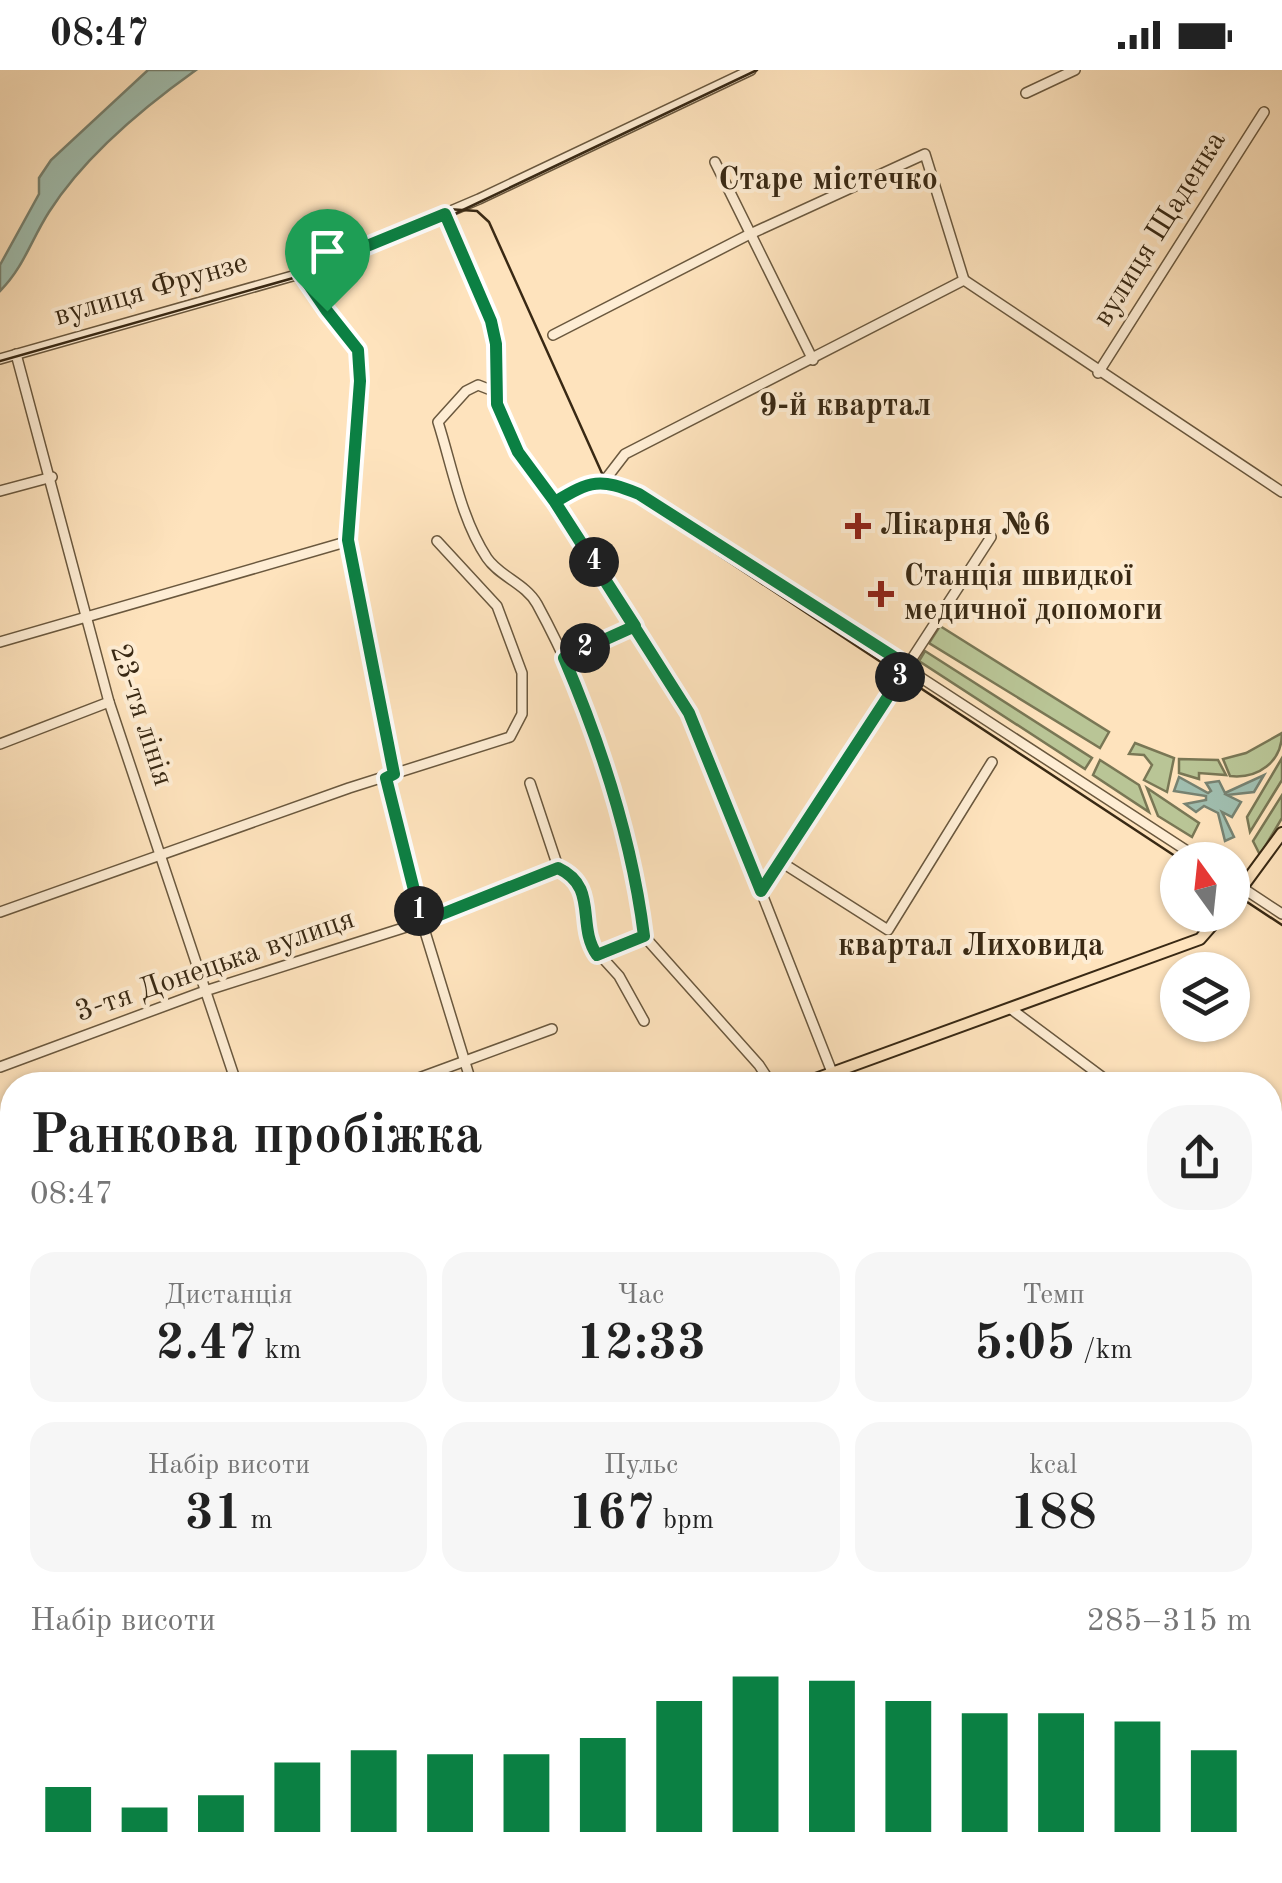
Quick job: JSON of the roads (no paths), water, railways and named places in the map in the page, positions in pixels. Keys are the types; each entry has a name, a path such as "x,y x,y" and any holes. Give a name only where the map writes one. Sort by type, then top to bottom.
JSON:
{"main road":[{"path":"1250,879 1282,834"},
{"path":"835,1072 1200,939 1206,932"}],"street":[{"name":"вулиця Фрунзе","path":"0,359 301,273 445,214 752,70"},
{"path":"1026,93 1075,70"},
{"name":"вулиця Щаденка","path":"1098,372 1264,112"},
{"path":"554,335 748,235 924,154 964,280 1282,492"},
{"path":"715,162 813,360"},
{"path":"445,214 491,321 496,344 496,392 518,452 555,502 698,731 832,1072"},
{"path":"301,273 358,350 360,381 348,540 390,776 422,922 467,1072"},
{"path":"555,502 578,488 606,480 625,454 964,280"},
{"name":"23-тя лінія","path":"16,354 52,477 109,702 233,1072"},
{"path":"496,392 478,385 466,392 438,422 474,535 489,561 534,598 564,658 598,744 637,880 644,936 764,1072"},
{"path":"0,491 52,477"},
{"path":"606,480 639,494 1174,842"},
{"path":"761,891 990,537"},
{"path":"0,642 348,540"},
{"path":"0,912 510,737 522,714 522,673 497,606 438,540"},
{"path":"564,658 635,626"},
{"path":"0,744 109,702"},
{"path":"781,862 888,930 992,762"},
{"path":"530,783 558,868 581,886 586,899 588,943 619,976 644,1021"},
{"name":"3-тя Донецька вулиця","path":"0,1067 205,991 422,922 558,868"},
{"path":"1250,892 1282,914"},
{"path":"597,955 644,936"},
{"path":"1011,1009 1096,1072"},
{"path":"436,1072 552,1029"}],"tram line":[{"path":"0,361 311,273 446,218 757,70"},
{"path":"447,209 477,211 489,222 605,480 1160,846"},
{"path":"1250,904 1282,925"}],"place":[{"name":"Лікарня №6","path":"858,526"},
{"name":"Станція швидкої медичної допомоги","path":"881,594"}],"district":[{"name":"Старе містечко","path":"828,181"},
{"name":"9-й квартал","path":"845,407"},
{"name":"квартал Лиховида","path":"971,947"}]}
